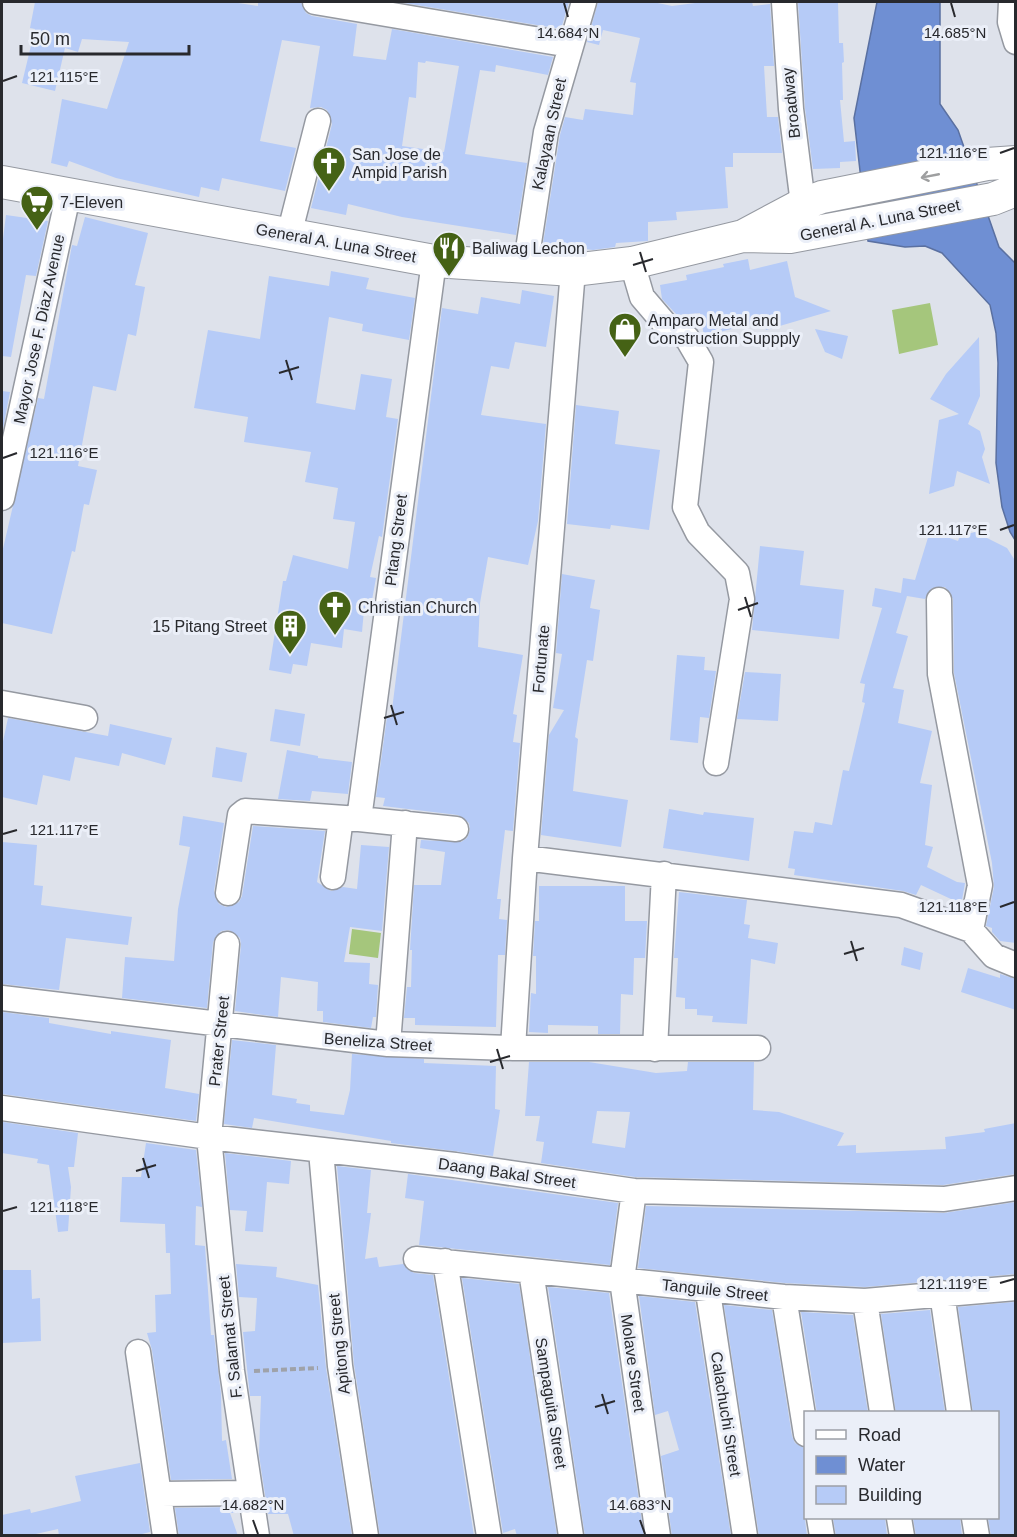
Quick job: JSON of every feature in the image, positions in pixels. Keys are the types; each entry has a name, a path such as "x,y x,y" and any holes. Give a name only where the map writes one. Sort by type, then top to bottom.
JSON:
{"main road":[{"name":"General A. Luna Street","path":"2,182 68,196 434,261 525,269 573,270 632,263 743,236 813,200 1001,163"},
{"name":"General A. Luna Street","path":"743,236 790,237 1004,194"}],"street":[{"path":"315,2 570,45"},
{"name":"Kalayaan Street","path":"525,269 546,132 584,2"},
{"name":"Broadway","path":"784,2 787,64 813,200"},
{"path":"1011,2 1010,22 1016,42"},
{"path":"289,235 318,121"},
{"name":"Mayor Jose F. Diaz Avenue","path":"2,498 68,196"},
{"name":"Pitang Street","path":"333,877 350,818 434,261"},
{"path":"632,263 642,297 665,324 687,338 701,362 685,507 698,533 737,573 742,599 716,764"},
{"name":"Fortunate","path":"513,1048 525,858 573,270"},
{"path":"939,600 940,674 980,885 971,930"},
{"path":"2,703 86,718"},
{"path":"228,893 232,856 242,811 350,818 456,829"},
{"path":"388,1044 405,823"},
{"path":"525,858 901,905 971,930 994,956 1016,965"},
{"path":"655,1049 664,874"},
{"name":"Prater Street","path":"209,1137 227,944"},
{"name":"Beneliza Street","path":"2,998 388,1044 513,1048 758,1048"},
{"name":"Daang Bakal Street","path":"2,1108 209,1137 455,1165 634,1191 944,1199 1016,1188"},
{"name":"F. Salamat Street","path":"209,1137 232,1371 257,1536"},
{"name":"Apitong Street","path":"321,1151 340,1366 366,1536"},
{"name":"Molave Street","path":"634,1191 622,1280 658,1536"},
{"name":"Tanguile Street","path":"416,1259 622,1280 708,1292 864,1301 1016,1288"},
{"path":"445,1261 489,1536"},
{"name":"Sampaguita Street","path":"531,1271 571,1536"},
{"name":"Calachuchi Street","path":"708,1292 745,1536"},
{"path":"942,1293 959,1411"},
{"path":"784,1297 804,1422"},
{"path":"864,1301 882,1411"},
{"path":"138,1352 161,1494 165,1536"},
{"path":"161,1494 250,1493"},
{"path":"819,1519 822,1536"},
{"path":"899,1519 902,1536"},
{"path":"974,1519 977,1536"}],"path":[{"path":"232,1371 274,1372 340,1366"}],"green space":[{"path":"930,303 938,345 899,354 892,310"},
{"path":"352,929 381,933 378,958 349,954"}],"water":[{"path":"877,2 940,2 940,104 958,130 999,247 1015,263 1015,540 1002,507 996,463 998,363 996,333 990,305 942,253 925,246 905,247 868,241 854,118"}],"building":[{"path":"35,2 232,2 258,6 258,2 301,2 306,13 312,16 357,24 353,56 386,60 392,29 553,57 548,75 496,65 495,72 480,70 465,154 527,163 516,235 402,217 348,204 346,215 311,208 332,124 327,110 321,107 310,108 320,46 282,40 260,141 296,148 285,191 222,178 219,191 201,187 199,197 116,178 69,161 67,167 51,163 62,99 107,109 129,42 82,39 78,52 65,48 55,91 22,83 35,29 30,28","holes":["418,62 459,66 444,152 402,146 409,97 416,98"]},
{"path":"398,2 569,2 561,29"},
{"path":"598,2 653,2 672,6 703,2 752,2 753,6 770,4 774,66 764,66 767,117 778,117 782,153 733,153 733,167 725,167 728,208 676,212 677,220 648,222 648,241 616,243 615,247 593,250 543,244 560,135 565,117 583,120 585,109 633,115 636,83 630,82 640,38 603,30 599,45 587,42"},
{"path":"798,2 838,2 839,43 843,43 844,62 842,63 843,100 840,100 844,142 855,141 856,161 840,162 840,168 813,169 805,108"},
{"path":"6,215 48,221 36,276 26,275 11,357 2,356 2,247"},
{"path":"85,217 148,233 135,285 145,287 136,336 128,334 116,391 93,386 78,466 97,470 89,505 84,504 75,552 72,551 52,634 2,623 2,553 38,398 44,399 72,245 77,246"},
{"path":"748,259 750,270 787,261 795,297 831,311 766,330 763,321 704,336 700,313 677,315 662,299 660,285 687,280 686,275"},
{"path":"331,271 369,278 366,289 415,298 409,340 362,331 363,324 329,317 316,403 355,410 361,374 392,379 386,417 398,419 382,537 379,536 370,577 376,578 370,611 364,610 362,632 344,629 342,648 311,643 307,666 293,664 291,674 269,670 283,581 286,581 293,555 348,569 355,522 333,519 338,488 305,482 311,452 244,442 248,417 194,408 208,330 260,339 269,276 329,286"},
{"path":"522,290 554,296 546,347 515,342 509,369 491,366 481,415 546,424 538,521 528,565 488,557 480,603 478,647 523,655 513,714 517,715 513,742 520,743 513,831 505,830 497,899 501,899 499,919 507,920 505,955 498,955 496,1027 415,1025 415,1018 404,1018 407,987 411,987 412,950 410,950 414,885 441,885 445,852 420,848 421,840 461,842 467,838 470,830 469,823 458,815 383,806 385,798 376,797 387,717 391,718 442,308 478,314 481,297 520,304"},
{"path":"815,329 848,336 842,359 825,352"},
{"path":"979,337 980,396 968,424 980,431 985,449 982,457 990,484 957,471 954,486 929,494 939,420 959,414 930,399 946,374"},
{"path":"2,391 10,392 2,434"},
{"path":"576,405 619,411 615,444 660,450 649,530 611,525 610,529 567,524"},
{"path":"930,531 958,541 960,536 975,532 1007,548 1016,562 1016,943 1000,941 992,932 992,928 986,926 994,887 992,863 954,673 953,599 945,587 932,588 925,599 907,596 896,633 908,636 893,688 904,690 898,723 932,731 920,783 932,785 925,845 933,847 927,867 957,882 965,883 962,900 953,900 921,885 916,895 903,891 794,875 795,869 788,868 794,831 813,833 815,822 832,825 843,770 849,771 865,703 862,702 865,684 860,683 882,608 872,606 875,588 901,593 903,578 915,580"},
{"path":"760,546 804,551 800,585 844,590 839,639 752,630"},
{"path":"562,574 595,580 590,608 600,610 593,661 587,660 575,737 578,739 573,791 628,800 621,847 541,835 549,735 564,710 553,708 562,654 556,653"},
{"path":"677,655 705,657 704,670 716,671 709,718 700,717 698,743 670,740"},
{"path":"745,672 781,674 778,721 737,719"},
{"path":"275,709 305,714 300,746 270,741"},
{"path":"8,718 108,736 110,724 172,738 165,765 122,753 119,766 75,757 70,781 43,775 37,805 2,797 2,746"},
{"path":"216,747 247,753 242,782 212,777"},
{"path":"287,750 318,756 318,758 352,762 348,794 312,791 310,801 278,799"},
{"path":"669,809 703,815 704,812 754,818 749,861 663,848"},
{"path":"183,816 224,823 214,891 219,904 226,907 239,902 242,896 253,826 325,831 317,882 331,891 343,887 357,889 361,845 389,847 382,931 350,927 344,962 370,963 369,984 378,985 376,1017 373,1017 371,1028 323,1022 323,1011 317,1011 318,982 281,977 278,1017 235,1011 241,945 240,938 229,930 221,931 213,942 207,1008 122,998 125,957 174,961 178,909 190,847 179,845"},
{"path":"2,842 37,845 34,885 43,886 41,905 132,917 128,945 66,938 59,990 2,984"},
{"path":"539,886 625,886 625,921 647,921 645,958 634,958 633,995 621,994 620,1034 598,1034 598,1026 548,1025 548,1033 529,1032 531,993 536,994 536,956 533,956 535,921 539,921"},
{"path":"679,892 747,900 744,924 750,925 748,938 778,943 775,964 751,959 747,1024 712,1022 713,1016 697,1015 697,1009 685,1009 685,998 676,997 678,958 674,958"},
{"path":"904,947 923,953 920,970 901,965"},
{"path":"968,968 1000,978 1000,974 1016,979 1016,1010 961,992"},
{"path":"2,1012 49,1018 49,1023 111,1034 111,1031 171,1040 165,1088 199,1094 196,1121 2,1094"},
{"path":"232,1040 276,1045 272,1095 297,1099 296,1103 310,1105 310,1111 344,1115 350,1090 352,1054 424,1059 424,1063 496,1066 495,1109 500,1110 493,1156 391,1143 391,1141 254,1118 252,1128 224,1124"},
{"path":"529,1062 589,1062 656,1073 687,1071 688,1062 754,1062 753,1110 779,1112 844,1133 837,1146 856,1145 856,1153 946,1149 945,1137 985,1132 984,1129 1016,1123 1016,1174 943,1185 635,1177 541,1163 544,1142 536,1141 540,1116 525,1116","holes":["597,1111 630,1112 625,1148 592,1143"]},
{"path":"3,1122 78,1133 74,1167 68,1167 71,1187 68,1231 58,1232 49,1165 37,1163 38,1159 2,1153"},
{"path":"146,1143 196,1150 202,1207 196,1206 195,1245 205,1246 211,1335 214,1335 221,1394 222,1441 226,1440 232,1479 171,1480 152,1350 147,1333 156,1332 155,1295 171,1294 170,1253 166,1253 165,1224 120,1222 122,1177 141,1177"},
{"path":"225,1153 291,1161 289,1184 267,1182 263,1232 245,1231 247,1211 230,1210"},
{"path":"337,1166 371,1170 367,1213 371,1213 365,1259 377,1257 379,1267 403,1264 414,1273 433,1275 474,1536 380,1536 354,1364"},
{"path":"408,1174 618,1203 610,1265 419,1245 424,1201 405,1198"},
{"path":"1016,1202 1016,1274 865,1287 785,1283 638,1268 646,1206 944,1213"},
{"path":"236,1264 277,1267 276,1277 318,1285 326,1368 352,1536 294,1536 288,1514 268,1514 259,1455 261,1396 250,1396 243,1332 255,1331 257,1298 239,1297"},
{"path":"2,1270 31,1270 32,1299 40,1298 41,1341 2,1343"},
{"path":"462,1278 519,1284 557,1536 517,1536 515,1529 503,1533"},
{"path":"548,1287 609,1293 644,1536 585,1536"},
{"path":"639,1296 695,1302 731,1536 672,1536 661,1456 679,1450 668,1411 655,1415"},
{"path":"1014,1302 1016,1536 991,1536 988,1519 999,1519 999,1411 973,1411 958,1307"},
{"path":"724,1305 772,1310 792,1436 795,1443 804,1448 804,1519 807,1536 759,1536"},
{"path":"930,1310 945,1411 896,1411 881,1314"},
{"path":"801,1312 853,1315 868,1411 817,1411"},
{"path":"140,1463 150,1532 134,1536 59,1536 58,1529 27,1536 2,1536 2,1515 30,1509 31,1513 81,1501 75,1476"},
{"path":"237,1507 238,1513 230,1513 238,1536 179,1536 175,1508"},
{"path":"833,1519 885,1519 887,1536 836,1536"},
{"path":"913,1519 960,1519 962,1536 916,1536"}],"place":[{"name":"San Jose de Ampid Parish","path":"329,192"},
{"name":"7-Eleven","path":"37,231"},
{"name":"Baliwag Lechon","path":"449,277"},
{"name":"Amparo Metal and Construction Suppply","path":"625,358"},
{"name":"Christian Church","path":"335,636"},
{"name":"15 Pitang Street","path":"290,655"}]}
